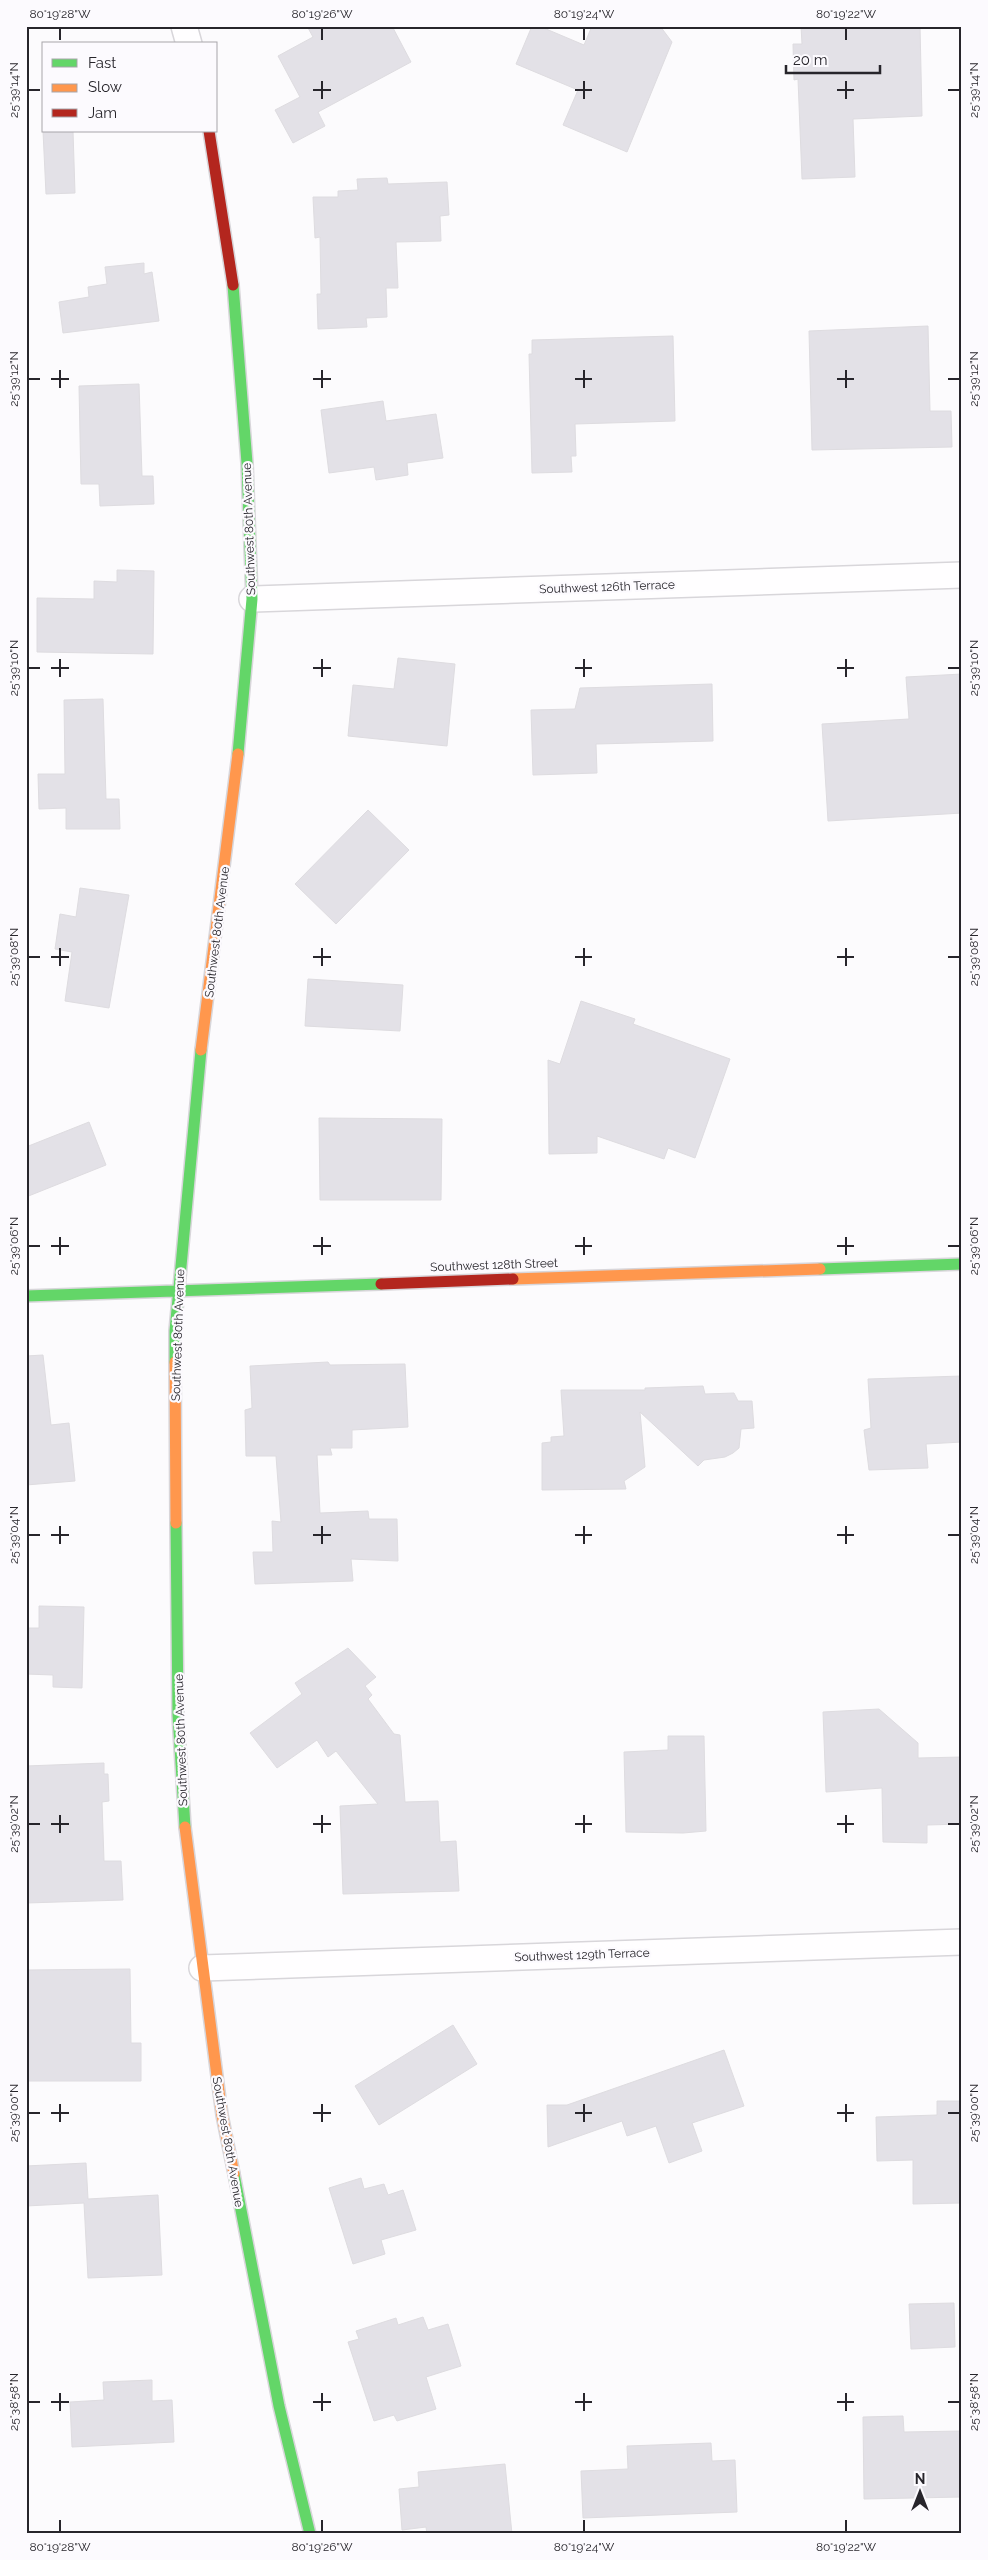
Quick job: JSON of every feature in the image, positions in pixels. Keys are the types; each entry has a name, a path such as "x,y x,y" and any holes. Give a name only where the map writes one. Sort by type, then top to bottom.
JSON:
{"street":[{"path":"184,26 188,42"},
{"name":"Southwest 80th Avenue","path":"209,132 231,262 237,325 247,463 252,599 236,780 198,1074 175,1331 178,1716 186,1839 212,2050 233,2179 279,2406 310,2534"},
{"name":"Southwest 126th Terrace","path":"252,599 962,575"},
{"name":"Southwest 128th Street","path":"26,1296 178,1289 962,1264"},
{"name":"Southwest 129th Terrace","path":"202,1968 962,1942"}],"building":[{"path":"307,26 392,26 411,62 318,112 325,126 293,143 275,110 300,97 278,56 313,37"},
{"path":"532,26 539,26 584,45 592,26 660,26 672,42 627,152 563,125 578,90 516,64"},
{"path":"801,26 920,26 922,116 853,119 855,177 802,179 798,79 794,80 793,44 802,44"},
{"path":"43,132 73,132 75,193 46,194"},
{"path":"387,178 388,184 447,182 449,215 440,216 441,241 396,242 398,288 386,288 387,317 366,318 367,327 318,329 317,294 321,294 320,237 315,238 313,197 338,197 338,191 358,190 357,179"},
{"path":"144,263 144,274 152,272 159,321 63,333 59,302 89,297 88,287 107,284 105,267"},
{"path":"928,326 930,411 951,411 952,447 812,450 809,331"},
{"path":"673,336 675,421 575,424 576,456 571,456 572,472 532,473 529,354 532,354 532,340"},
{"path":"139,384 142,476 153,476 154,504 100,506 99,484 81,484 79,386"},
{"path":"383,401 386,421 436,414 443,458 407,463 408,475 376,480 374,467 329,473 321,410"},
{"path":"117,570 154,571 153,654 37,652 37,598 94,599 94,581 117,582"},
{"path":"398,658 455,664 447,746 348,736 353,685 394,689"},
{"path":"962,674 962,813 828,821 822,724 909,719 906,677"},
{"path":"712,684 713,741 596,744 597,773 533,775 531,710 575,709 580,688"},
{"path":"103,699 106,799 119,799 120,829 66,829 66,808 39,809 38,774 65,774 64,700"},
{"path":"368,810 409,850 336,924 295,884"},
{"path":"80,888 129,895 109,1008 65,1001 72,952 55,949 60,914 76,917"},
{"path":"308,979 403,985 400,1031 305,1026"},
{"path":"581,1001 635,1019 633,1024 730,1059 695,1158 668,1148 664,1159 597,1136 597,1153 549,1154 548,1060 560,1064"},
{"path":"319,1118 442,1119 441,1200 320,1200"},
{"path":"89,1122 106,1165 26,1197 26,1147"},
{"path":"43,1355 51,1425 69,1423 75,1481 26,1485 26,1356"},
{"path":"328,1362 330,1365 405,1364 408,1427 352,1430 352,1448 330,1448 332,1455 317,1455 320,1513 368,1511 369,1519 397,1519 398,1561 351,1559 353,1581 255,1584 253,1552 273,1552 272,1521 281,1522 276,1456 246,1456 245,1410 252,1408 250,1366"},
{"path":"962,1376 962,1442 926,1444 928,1468 869,1470 864,1430 871,1428 868,1379"},
{"path":"703,1386 705,1394 734,1393 738,1401 752,1401 754,1428 741,1429 739,1448 733,1453 725,1457 704,1460 698,1466 640,1412 645,1467 624,1481 626,1489 542,1490 542,1443 551,1442 551,1437 564,1436 561,1390 645,1390 645,1388"},
{"path":"39,1606 84,1607 82,1688 53,1687 53,1675 26,1674 26,1628 39,1628"},
{"path":"348,1648 376,1677 365,1686 372,1695 368,1699 394,1734 400,1735 405,1802 438,1801 440,1842 456,1841 459,1891 343,1894 340,1806 378,1804 336,1751 328,1757 317,1740 277,1768 250,1733 302,1694 295,1683"},
{"path":"879,1709 918,1743 918,1758 962,1757 962,1824 927,1825 927,1843 883,1842 882,1788 826,1792 823,1712"},
{"path":"668,1736 704,1736 706,1831 683,1833 626,1832 624,1752 668,1750"},
{"path":"104,1763 104,1774 108,1774 109,1801 102,1802 104,1861 121,1861 123,1900 26,1903 26,1766"},
{"path":"130,1969 131,2043 141,2043 141,2081 26,2081 26,1970"},
{"path":"453,2025 477,2064 379,2125 355,2086"},
{"path":"724,2050 744,2106 692,2123 702,2151 669,2163 656,2126 627,2136 622,2121 548,2147 547,2105 567,2105"},
{"path":"937,2101 962,2101 962,2203 913,2204 913,2160 877,2161 876,2117 937,2115"},
{"path":"86,2163 88,2199 158,2195 162,2275 88,2278 84,2203 26,2206 26,2166"},
{"path":"361,2178 364,2189 384,2184 388,2195 403,2190 416,2230 381,2240 385,2254 353,2264 329,2188"},
{"path":"954,2303 955,2347 911,2349 909,2304"},
{"path":"423,2317 428,2330 448,2324 461,2366 426,2377 436,2409 397,2421 394,2415 374,2421 348,2342 359,2339 356,2331 396,2318 398,2325"},
{"path":"152,2380 152,2401 172,2400 174,2442 72,2447 70,2402 104,2400 103,2382"},
{"path":"903,2416 904,2432 962,2431 962,2497 864,2499 863,2417"},
{"path":"711,2443 712,2461 735,2460 737,2512 583,2518 581,2471 628,2469 627,2446"},
{"path":"505,2464 512,2534 427,2534 426,2527 402,2530 399,2489 419,2487 418,2472"}],"traffic: fast":[{"path":"233,285 247,463 252,599 238,754"},
{"path":"175,1362 175,1331 201,1050"},
{"path":"820,1269 962,1264"},
{"path":"26,1296 381,1284"},
{"path":"176,1523 178,1715 185,1827"},
{"path":"234,2174 279,2406 310,2534"}],"traffic: slow":[{"path":"201,1050 238,754"},
{"path":"513,1279 820,1269"},
{"path":"175,1362 176,1523"},
{"path":"185,1827 222,2115 234,2174"}],"traffic: jam":[{"path":"209,132 233,285"},
{"path":"381,1284 513,1279"}]}
